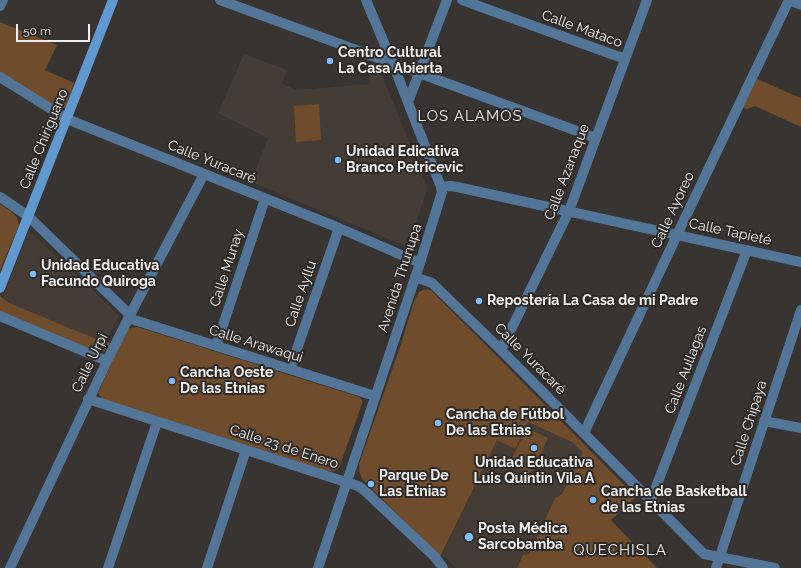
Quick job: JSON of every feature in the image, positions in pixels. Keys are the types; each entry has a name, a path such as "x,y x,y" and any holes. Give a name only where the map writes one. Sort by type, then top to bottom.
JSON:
{"main road":[{"name":"Calle Chiriguano","path":"0,288 113,0"}],"street":[{"path":"0,6 3,0"},
{"path":"220,0 596,138"},
{"path":"408,102 446,0"},
{"name":"Calle Mataco","path":"462,0 625,59"},
{"name":"Calle Azanaque","path":"501,350 569,211 647,0"},
{"path":"789,0 801,5"},
{"name":"Calle Ayoreo","path":"584,433 789,0"},
{"path":"366,1 442,187"},
{"name":"Calle Yuracaré","path":"0,77 67,119 339,228 420,263"},
{"name":"Calle Urpi","path":"10,568 88,399 129,316 204,174"},
{"name":"Calle Tapieté","path":"442,187 457,187 801,262"},
{"name":"Avenida Thunupa","path":"318,568 420,263 441,197 442,187"},
{"name":"Calle Arawaqui","path":"0,197 28,216 129,316 216,346 376,396"},
{"name":"Calle Munay","path":"216,346 265,199"},
{"name":"Calle Ayllu","path":"290,369 339,228"},
{"name":"Calle Aullagas","path":"651,500 747,250"},
{"name":"Calle Yuracaré","path":"415,277 432,283 501,350 704,554 775,568"},
{"name":"Calle Chipaya","path":"716,568 801,310"},
{"path":"0,316 107,361"},
{"name":"Calle 23 de Enero","path":"88,399 358,486 435,558 443,568"},
{"path":"764,421 801,428"},
{"path":"108,568 157,422"},
{"path":"207,568 246,450"},
{"path":"431,568 435,558"}],"shaded area":[{"path":"0,22 57,45 45,70 74,83 66,107 60,110 0,72"},
{"name":"Unidad Edicativa Branco Petricevic","path":"244,54 287,70 282,84 297,90 368,84 371,62 378,65 426,184 426,192 411,239 408,242 404,244 398,243 251,182 268,138 218,113"},
{"path":"757,79 801,98 801,127 755,106 747,109 743,107"},
{"path":"319,104 321,140 296,142 294,106"},
{"path":"0,204 15,215 19,225 0,271"},
{"path":"28,234 33,234 116,312 118,318 107,339 103,341 99,340 9,303 4,299 3,296"},
{"name":"Parque De Las Etnias","path":"427,289 432,291 636,497 611,520 657,568 517,568 523,555 529,554 555,498 562,494 583,452 572,442 528,422 515,449 497,440 440,557 362,479 359,471 359,464 401,344 414,301 419,292"},
{"path":"0,296 9,303 99,340 112,343 103,352 98,352 2,314 0,311"},
{"name":"Parque De Las Etnias","path":"136,327 359,397 362,400 362,404 339,468 331,472 327,471 102,399 98,393 126,331 130,328"},
{"path":"528,422 572,442 583,452 562,494 555,498 529,554 523,555 517,568 456,568 442,554 497,440"},
{"path":"527,428 548,438 530,474 509,464"}],"place":[{"name":"Centro Cultural La Casa Abierta","path":"330,61"},
{"name":"Unidad Edicativa Branco Petricevic","path":"338,160"},
{"name":"Unidad Educativa Facundo Quiroga","path":"33,274"},
{"name":"Repostería La Casa de mi Padre","path":"479,301"},
{"name":"Cancha Oeste De las Etnias","path":"172,381"},
{"name":"Cancha de Fútbol De las Etnias","path":"438,423"},
{"name":"Unidad Educativa Luis Quintin Vila A","path":"534,448"},
{"name":"Parque De Las Etnias","path":"371,484"},
{"name":"Cancha de Basketball de las Etnias","path":"593,500"},
{"name":"Posta Médica Sarcobamba","path":"469,537"}],"district":[{"name":"LOS ALAMOS","path":"470,116"},
{"name":"QUECHISLA","path":"620,550"}]}
